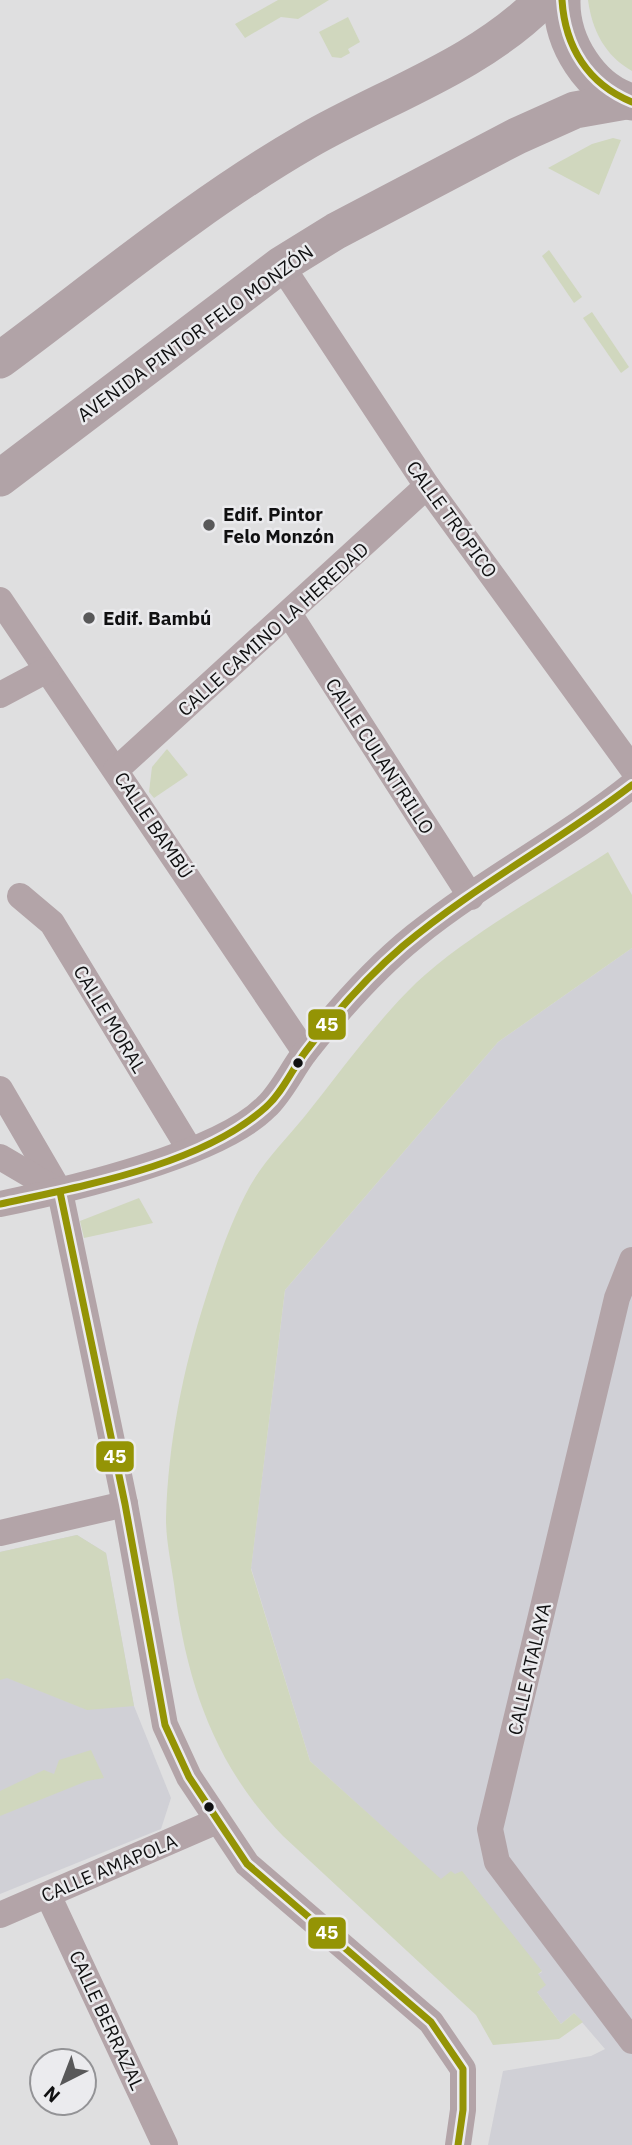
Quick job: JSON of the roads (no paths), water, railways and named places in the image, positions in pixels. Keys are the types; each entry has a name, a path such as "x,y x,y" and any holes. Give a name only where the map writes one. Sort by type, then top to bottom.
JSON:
{"street":[{"path":"0,360 236,186 307,141 474,54 543,0"},
{"path":"562,0 562,16 573,51 596,80 629,101"},
{"name":"AVENIDA PINTOR FELO MONZÓN","path":"0,478 281,265 336,231 517,136 575,110 629,101"},
{"name":"CALLE TRÓPICO","path":"281,265 427,486 632,768"},
{"name":"CALLE CAMINO LA HEREDAD","path":"116,770 290,615 427,486"},
{"name":"CALLE BAMBÚ","path":"0,600 305,1052"},
{"name":"CALLE CULANTRILLO","path":"290,615 471,897"},
{"path":"0,695 47,670"},
{"path":"0,1204 60,1192 227,1136 266,1107 305,1052 371,975 416,936 589,820 632,785"},
{"name":"CALLE MORAL","path":"20,896 52,923 190,1150"},
{"path":"0,1089 60,1192 125,1504 165,1725 188,1777 247,1864 431,2022 463,2069 463,2110 458,2145"},
{"path":"0,1157 60,1192"},
{"name":"CALLE ATALAYA","path":"630,2036 497,1862 490,1829 617,1298 632,1260"},
{"path":"0,1533 125,1504"},
{"name":"CALLE AMAPOLA","path":"0,1915 217,1821"},
{"name":"CALLE BERRAZAL","path":"48,1895 165,2145"}],"place":[{"name":"Edif. Pintor Felo Monzón","path":"209,525"},
{"name":"Edif. Bambú","path":"89,618"}]}
